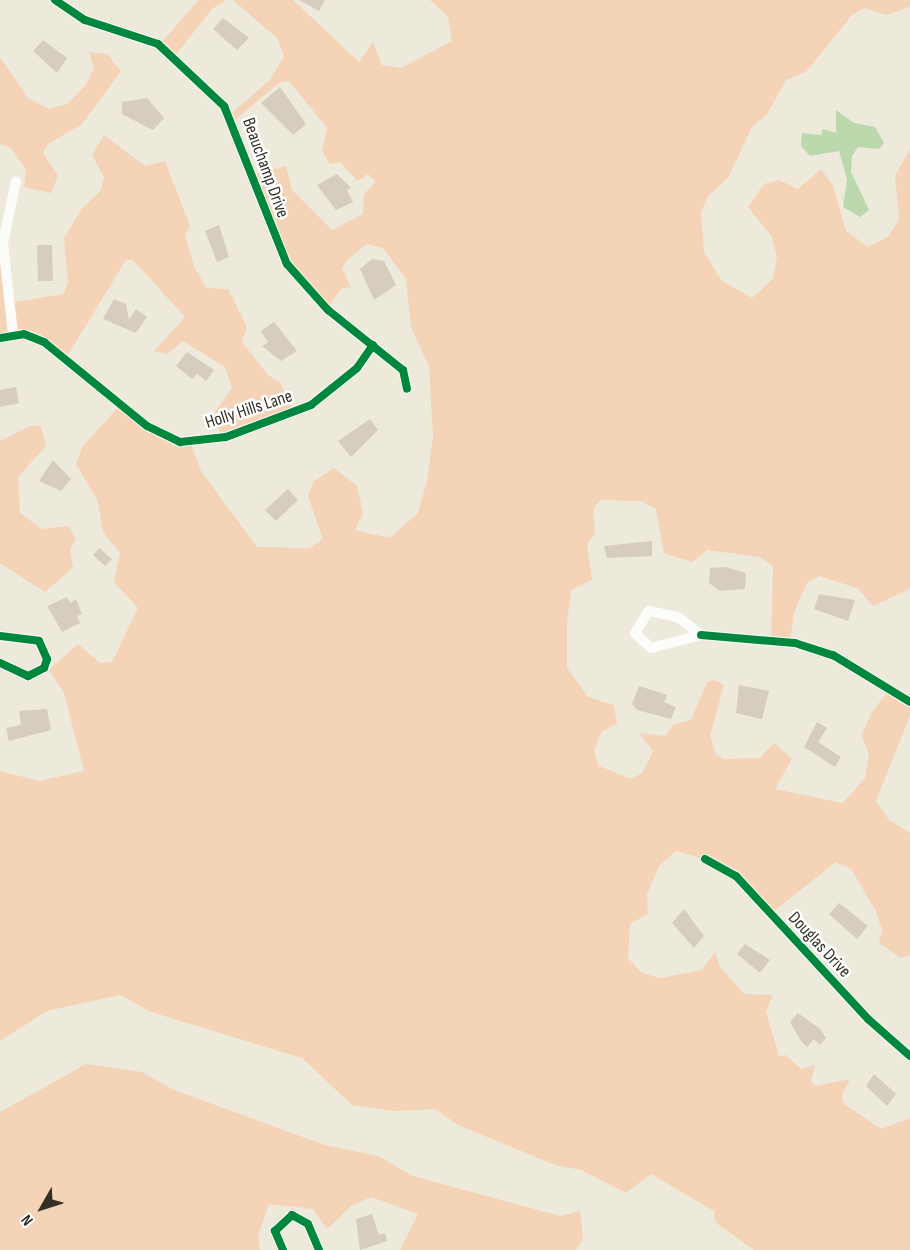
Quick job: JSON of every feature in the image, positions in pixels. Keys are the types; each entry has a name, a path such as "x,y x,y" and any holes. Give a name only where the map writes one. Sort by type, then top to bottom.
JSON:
{"street":[{"name":"Beauchamp Drive","path":"55,0 85,20 158,44 218,99 236,124 287,264 327,310 403,370 407,389"},
{"path":"0,338 13,334 3,243 16,182"},
{"name":"Holly Hills Lane","path":"13,334 44,342 147,426 180,442 226,437 311,405 349,376 373,345"},
{"path":"701,635 678,617 650,611 635,633 651,648 701,635 795,643 833,655 910,702"},
{"path":"0,636 39,641 47,659 44,668 28,676 0,663"},
{"name":"Douglas Drive","path":"705,859 736,876 867,1019 910,1056"},
{"path":"283,1250 275,1231 292,1215 308,1224 319,1250"}],"shaded area":[{"path":"199,0 226,0 212,9 174,57 159,45"},
{"path":"233,0 293,0 359,62 373,42 382,65 401,68 452,41 448,17 430,0 910,0 910,7 886,15 864,8 852,15 806,72 786,80 767,114 752,127 728,178 709,195 701,212 704,252 721,280 752,298 773,279 777,257 772,237 748,207 764,184 779,180 798,189 821,169 833,186 846,231 868,247 889,236 899,219 895,176 910,149 910,589 873,606 857,588 819,576 807,583 794,612 790,643 771,640 773,566 760,557 707,550 692,562 664,553 656,509 641,501 600,500 593,509 595,533 587,544 592,580 571,590 567,623 567,668 588,697 614,705 617,724 602,731 594,751 599,766 631,779 642,773 653,751 639,733 665,736 674,724 691,720 707,682 714,680 724,685 710,736 716,754 723,759 760,758 774,743 792,759 775,789 843,803 865,778 869,754 861,735 873,711 888,691 910,703 910,716 876,801 889,820 910,833 910,955 901,958 879,943 882,930 876,911 851,869 836,862 774,911 728,866 676,851 659,866 647,894 648,914 630,924 628,958 642,973 660,978 702,970 715,952 720,967 744,994 773,995 766,1012 779,1056 786,1055 801,1069 815,1065 811,1082 816,1086 850,1079 842,1095 844,1104 881,1129 910,1118 910,1250 754,1250 715,1222 714,1211 651,1174 626,1193 581,1170 555,1165 458,1125 435,1109 396,1111 352,1105 302,1058 151,1012 120,995 47,1011 0,1041 0,771 39,781 84,771 64,693 49,670 78,644 100,663 112,662 138,608 114,582 120,553 103,532 98,501 76,464 83,446 119,406 191,444 201,471 257,547 309,548 323,539 308,496 314,481 334,468 357,486 363,513 355,530 390,538 418,513 427,481 433,436 429,366 411,328 406,279 383,248 367,244 347,260 342,269 351,287 341,289 328,307 288,268 252,175 286,166 292,190 332,230 363,214 364,194 376,182 368,174 358,181 340,162 330,164 322,151 327,128 289,81 279,83 235,120 229,115 270,80 284,56 277,38"},
{"path":"89,52 107,54 121,71 82,124 48,144 43,153 58,176 51,193 24,187 26,170 11,148 0,144 0,57 28,98 50,109 67,104 85,86 94,68"},
{"path":"836,110 854,123 875,127 884,143 879,149 858,147 852,156 851,172 869,210 860,217 843,207 847,180 839,151 810,156 801,146 802,133 821,135 823,129 836,133"},
{"path":"104,135 145,166 165,161 190,226 185,235 194,266 206,288 228,289 247,327 242,342 268,375 280,382 294,412 221,437 215,412 232,388 225,367 183,341 167,354 154,351 185,317 133,260 126,260 66,358 29,337 0,339 0,243 14,302 64,294 68,282 64,238 82,208 100,192 104,177 92,155"},
{"path":"30,426 41,426 46,446 18,477 20,513 42,529 68,526 76,539 70,549 73,568 45,592 0,563 0,441"},
{"path":"86,1064 142,1072 174,1090 325,1145 378,1156 413,1176 560,1216 580,1211 583,1239 576,1250 400,1250 418,1214 371,1197 351,1206 327,1229 313,1209 269,1204 258,1235 260,1250 0,1250 0,1112"}],"building":[{"path":"299,0 325,0 319,11"},
{"path":"223,18 249,38 237,50 213,29"},
{"path":"43,40 67,58 57,73 33,51"},
{"path":"280,87 306,124 293,135 261,103"},
{"path":"147,98 164,118 153,130 122,114 122,102"},
{"path":"337,174 351,188 347,190 353,202 336,210 317,185"},
{"path":"219,225 229,257 217,262 205,231"},
{"path":"37,245 52,245 53,281 38,281"},
{"path":"372,259 384,261 396,285 374,300 360,269"},
{"path":"114,299 126,304 129,320 136,309 147,317 136,333 103,319"},
{"path":"274,322 297,351 281,361 262,346 268,342 261,331"},
{"path":"187,352 214,370 206,381 197,374 192,379 176,366"},
{"path":"16,387 19,403 0,407 0,390"},
{"path":"370,419 378,430 351,457 338,441"},
{"path":"53,460 71,479 61,491 39,481"},
{"path":"288,489 298,500 276,521 265,510"},
{"path":"652,541 652,556 607,558 604,546"},
{"path":"99,548 112,559 105,566 93,555"},
{"path":"725,567 746,573 745,589 720,591 709,583 710,568"},
{"path":"819,594 855,600 848,621 814,609"},
{"path":"67,597 70,603 76,599 82,614 77,616 80,623 62,632 47,606"},
{"path":"739,685 769,691 762,719 736,713"},
{"path":"639,686 667,695 664,702 676,707 671,719 637,710 632,704"},
{"path":"47,709 51,730 9,741 6,728 21,725 19,711"},
{"path":"817,722 827,728 818,742 841,757 835,767 804,747"},
{"path":"839,903 868,926 857,939 829,914"},
{"path":"684,909 704,936 694,948 672,923"},
{"path":"745,944 770,960 760,973 737,954"},
{"path":"798,1013 820,1029 826,1038 820,1045 814,1039 807,1047 801,1041 790,1022"},
{"path":"874,1074 896,1094 887,1106 866,1086"},
{"path":"372,1214 379,1235 385,1233 387,1241 360,1250 356,1219"}],"cycle path":[{"path":"55,0 85,20 158,44 224,106 287,264 328,310 403,370 407,389"},
{"path":"0,338 24,334 44,342 147,426 180,442 226,437 311,405 357,368 373,345"},
{"path":"701,635 795,643 833,655 910,702"},
{"path":"0,636 39,641 47,659 44,668 28,676 0,663"},
{"path":"705,859 736,876 868,1019 910,1056"},
{"path":"283,1250 275,1231 292,1215 308,1224 319,1250"}]}
